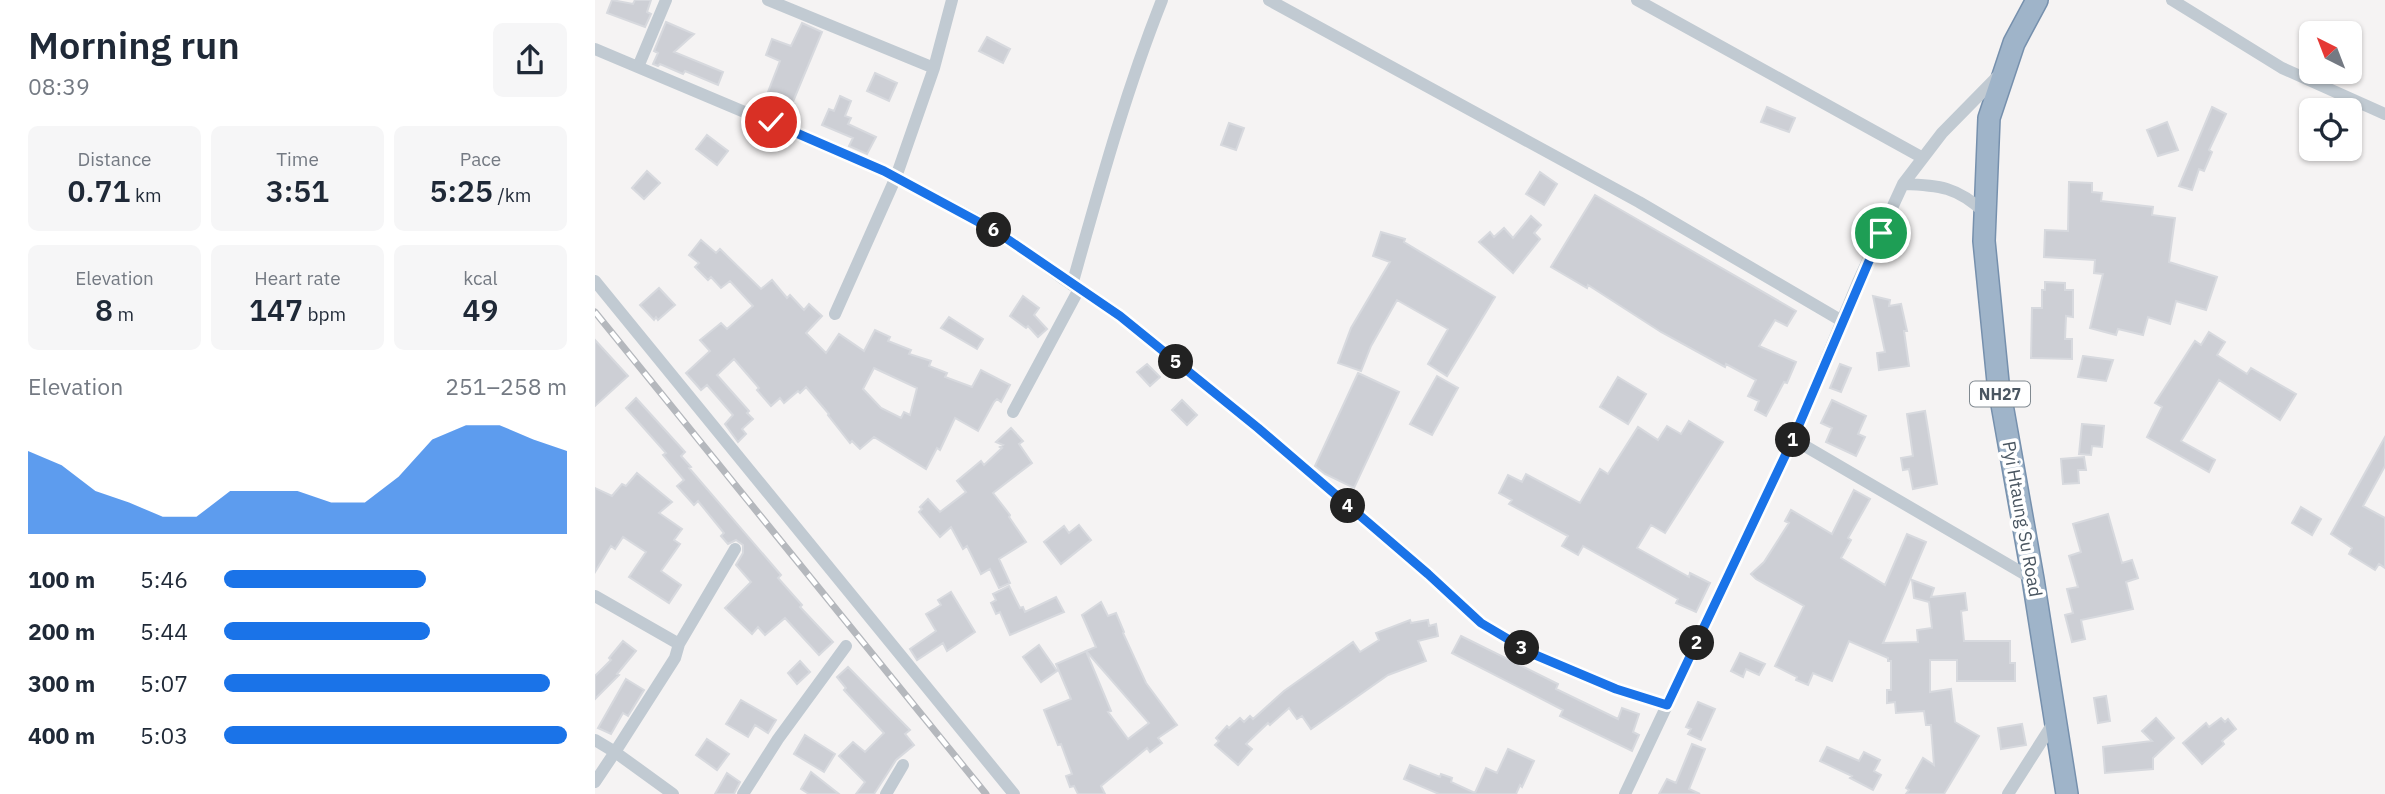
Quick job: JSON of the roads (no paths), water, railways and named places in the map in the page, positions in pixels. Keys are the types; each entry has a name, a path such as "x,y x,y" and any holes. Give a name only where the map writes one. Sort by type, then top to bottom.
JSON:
{"highway":[{"name":"Pyi Htaung Su Road","path":"2037,0 2014,43 1989,118 1984,240 1998,382 2067,794"}],"street":[{"path":"638,67 666,0"},
{"path":"768,0 934,68"},
{"path":"835,314 896,177 934,68 952,0"},
{"path":"1013,412 1076,287 1111,146 1162,0"},
{"path":"1269,0 1639,202 1842,321"},
{"path":"1637,0 1923,158"},
{"path":"2172,0 2282,68 2385,114"},
{"path":"595,49 896,177 997,232 1120,316 1258,428 1481,623 1533,654 1616,689 1667,705"},
{"path":"1625,794 1793,439 1903,184 1942,133 2006,68"},
{"path":"1903,184 1934,185 1955,190 1985,213"},
{"path":"595,281 1014,794"},
{"path":"1793,439 2033,579"},
{"path":"595,782 675,658 679,644 735,549"},
{"path":"595,596 679,644"},
{"path":"743,794 778,739 846,646"},
{"path":"2008,794 2054,723"},
{"path":"595,740 673,794"},
{"path":"886,794 903,765"}],"railway":[{"path":"595,312 986,794"}]}
